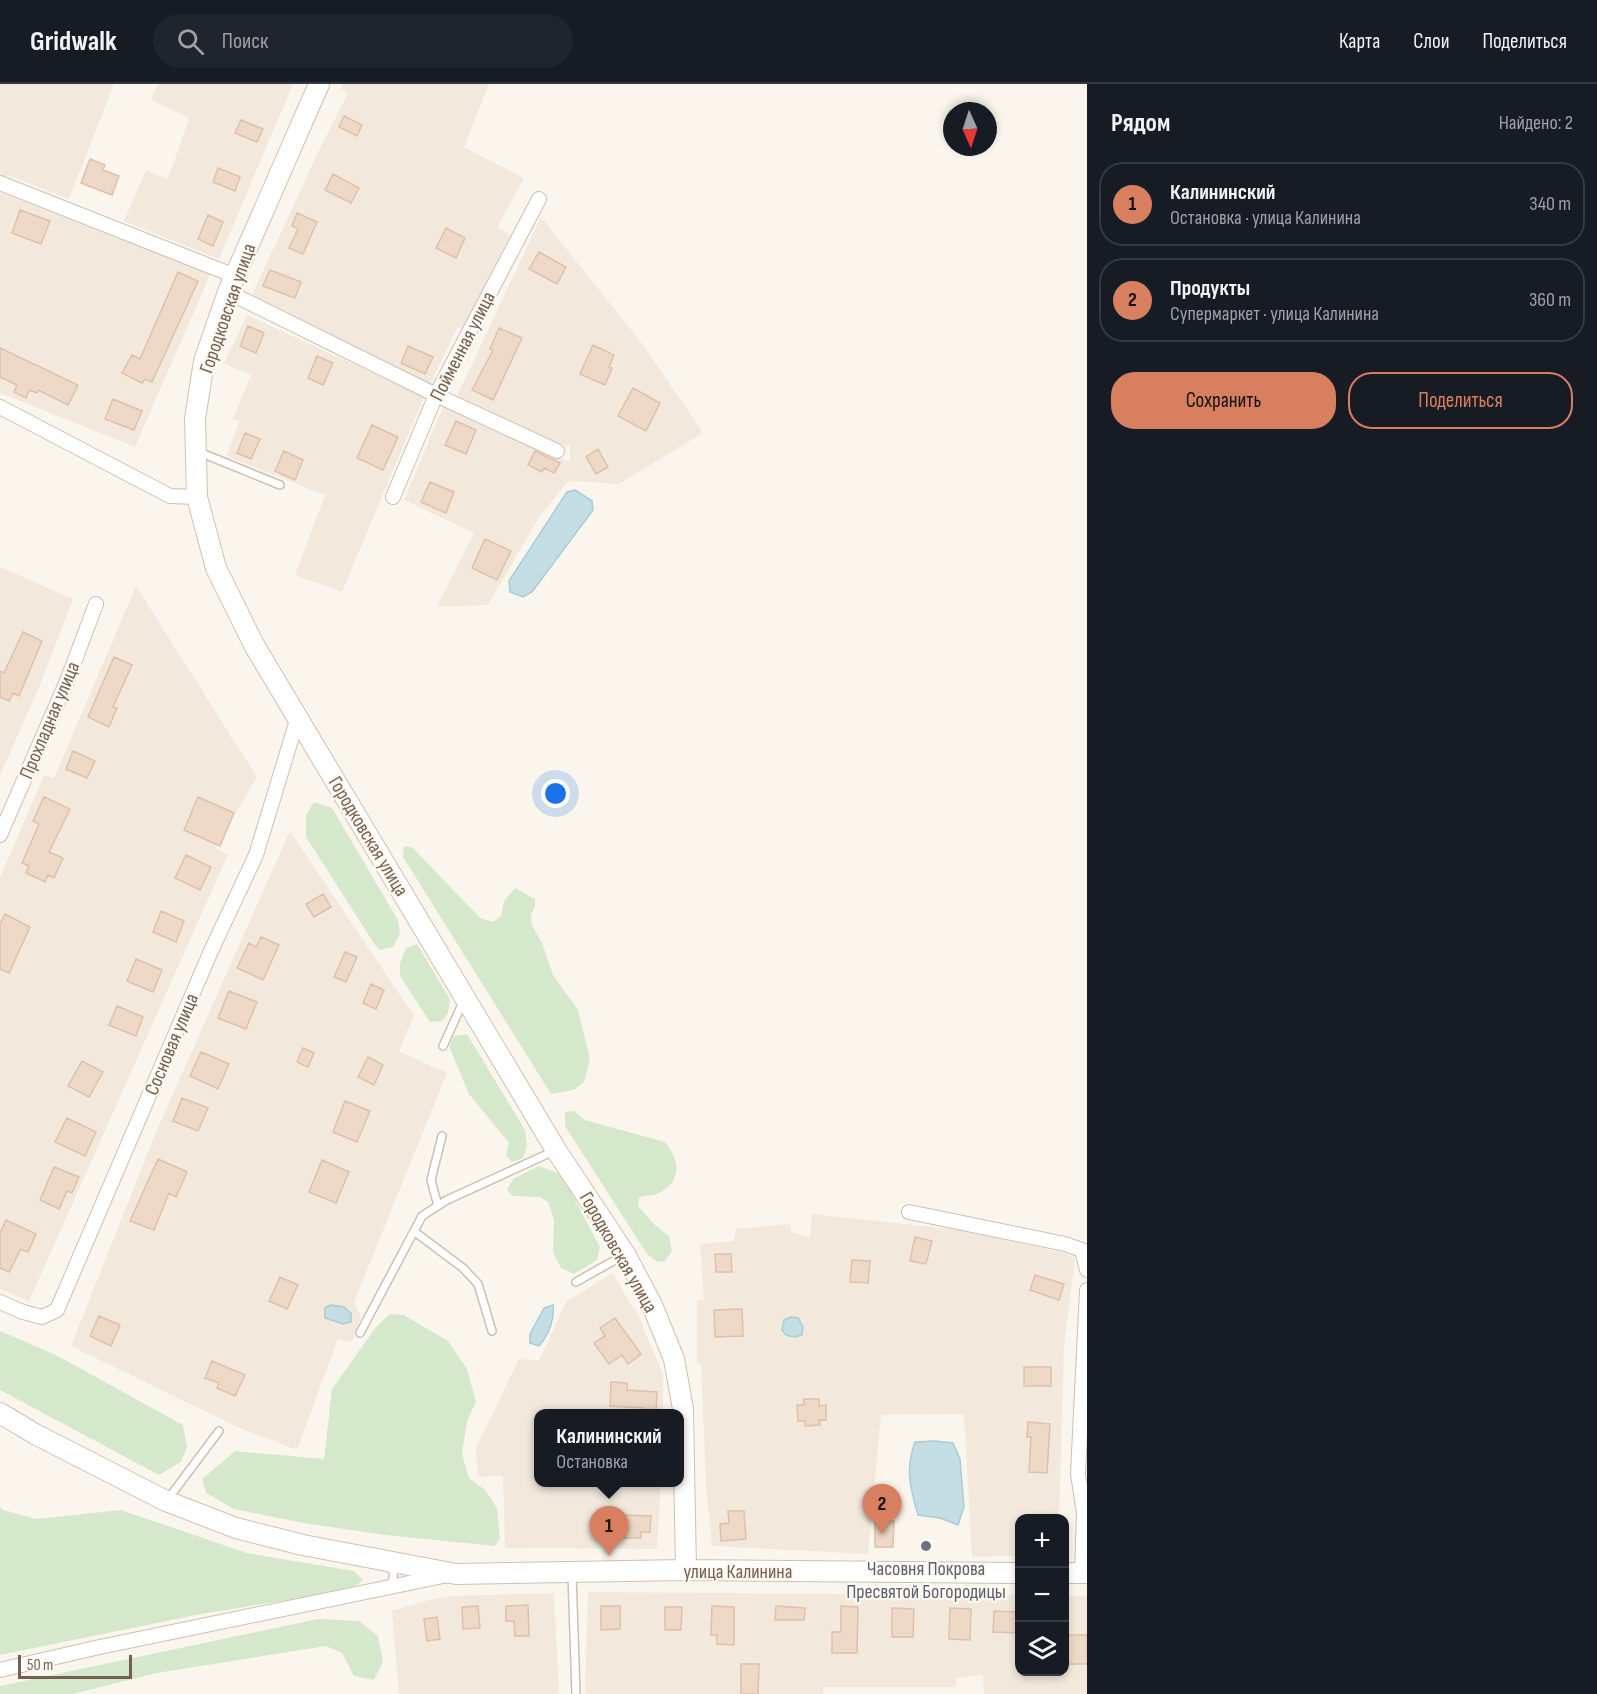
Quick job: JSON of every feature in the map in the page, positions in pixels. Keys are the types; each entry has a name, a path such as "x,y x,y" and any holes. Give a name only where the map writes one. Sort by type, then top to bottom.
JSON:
{"main road":[{"name":"Городковская улица","path":"318,84 232,284 204,361 195,419 197,497 216,568 254,645 556,1150 625,1254 657,1316 674,1359 683,1409"},
{"name":"улица Калинина","path":"0,1413 35,1434 166,1501 236,1528 303,1545 456,1574 686,1570 1015,1573"},
{"name":"Городковская улица","path":"684,1419 686,1570"}],"street":[{"path":"0,183 232,284 436,395 557,451"},
{"name":"Пойменная улица","path":"393,497 436,395 539,199"},
{"path":"0,407 170,496 197,497"},
{"name":"Прохладная улица","path":"0,835 67,681 96,604"},
{"name":"Сосновая улица","path":"0,1302 42,1317 57,1310 211,951 256,855 298,717"},
{"path":"909,1212 1065,1244 1082,1250 1087,1270"},
{"path":"1078,1573 1083,1513 1078,1474 1087,1290"},
{"path":"0,1670 95,1648 456,1574"}],"lane":[{"path":"196,451 280,485"},
{"path":"443,1046 465,998"},
{"path":"438,1206 431,1180 442,1136"},
{"path":"360,1333 422,1216 447,1200 556,1150"},
{"path":"414,1232 463,1268 478,1284 492,1331"},
{"path":"576,1282 625,1254"},
{"path":"166,1501 219,1431"},
{"path":"371,1558 393,1571 391,1583 383,1589"},
{"path":"572,1572 576,1694"}],"shaded area":[{"path":"0,84 114,84 69,199 10,176 0,177"},
{"path":"158,84 293,84 219,259 124,221 146,170 168,179 189,118 151,100"},
{"path":"342,84 489,84 464,147 524,178 497,228 510,235 464,328 457,328 430,385 251,297 348,93 341,89"},
{"path":"0,192 211,273 135,447 0,393"},
{"path":"541,217 644,346 703,433 619,484 568,481 538,519 488,605 437,607 474,533 404,500 443,407 570,462 570,446 528,433 457,396"},
{"path":"247,315 424,397 342,592 295,575 325,495 226,456 240,421 233,419 251,375 224,363"},
{"path":"0,567 73,599 40,685 0,776"},
{"path":"136,586 257,777 215,848 228,855 29,1301 0,1289 0,878 44,775 54,778"},
{"path":"290,831 414,1016 399,1051 447,1073 354,1302 361,1317 352,1342 338,1339 297,1450 235,1426 71,1346 156,1132"},
{"path":"812,1214 960,1230 1063,1253 1075,1258 1064,1346 1059,1514 1015,1514 1015,1556 972,1557 964,1414 881,1415 868,1554 712,1546 706,1485 701,1364 697,1363 697,1300 704,1299 700,1244 734,1241 736,1229 790,1224 792,1232 810,1238"},
{"path":"612,1273 638,1315 663,1374 663,1409 534,1409 534,1487 661,1487 657,1549 505,1548 503,1476 478,1477 476,1448 519,1359 539,1361 566,1302"},
{"path":"588,1592 1015,1595 1015,1676 1069,1676 1069,1596 1087,1596 1087,1694 984,1694 983,1675 956,1678 956,1687 824,1687 823,1694 585,1694"},
{"path":"554,1593 559,1694 399,1694 392,1611 451,1596"}],"green space":[{"path":"314,802 332,808 398,920 400,934 393,947 380,950 375,945 306,837 306,815"},
{"path":"404,846 413,848 480,918 493,922 501,916 504,901 515,888 535,899 535,907 531,915 532,925 542,943 553,975 578,1010 590,1059 584,1082 574,1090 551,1094 403,857"},
{"path":"417,944 450,999 448,1013 442,1021 430,1022 400,976 400,963 406,948"},
{"path":"467,1034 525,1130 527,1146 523,1158 512,1162 506,1155 509,1143 469,1094 449,1046 454,1036"},
{"path":"574,1111 585,1120 665,1142 670,1149 676,1164 675,1177 665,1189 657,1194 639,1198 638,1206 655,1225 669,1236 672,1251 665,1261 657,1262 647,1254 565,1126 565,1112"},
{"path":"539,1166 562,1175 600,1247 597,1260 574,1274 561,1268 553,1252 554,1220 548,1202 540,1197 513,1196 507,1190 513,1179"},
{"path":"390,1314 404,1315 448,1341 467,1369 476,1402 467,1421 462,1454 469,1478 485,1490 497,1508 500,1538 495,1546 385,1535 303,1523 234,1509 206,1493 202,1479 235,1451 324,1459 332,1389 376,1327"},
{"path":"0,1331 56,1355 183,1425 187,1447 181,1462 159,1475 0,1390"},
{"path":"0,1506 3,1510 36,1519 121,1510 247,1553 354,1571 363,1580 350,1590 201,1614 0,1655"},
{"path":"318,1619 359,1621 378,1636 383,1662 374,1680 354,1676 342,1653 326,1646 157,1673 73,1694 0,1694 0,1686"}],"water":[{"path":"575,490 592,501 593,510 532,592 523,597 510,592 509,581 567,492"},
{"path":"331,1305 344,1307 351,1313 351,1322 343,1324 325,1318 325,1308"},
{"path":"553,1305 551,1326 546,1337 539,1346 530,1343 530,1334 544,1308"},
{"path":"791,1317 798,1318 803,1327 802,1335 795,1337 786,1335 782,1330 784,1320"},
{"path":"915,1442 953,1443 960,1459 964,1507 958,1525 940,1518 918,1515 915,1505 909,1470"}],"building":[{"path":"344,116 362,125 357,136 339,127"},
{"path":"241,120 263,129 257,142 235,133"},
{"path":"90,159 105,165 103,170 119,176 112,195 81,183"},
{"path":"218,168 240,177 235,191 213,182"},
{"path":"333,174 359,188 351,203 325,190"},
{"path":"20,210 50,221 41,244 12,233"},
{"path":"297,213 317,222 303,254 289,248 298,229 292,226"},
{"path":"208,215 223,222 213,246 198,239"},
{"path":"446,228 465,238 456,258 436,248"},
{"path":"539,252 566,267 557,284 529,269"},
{"path":"270,270 301,282 295,298 263,286"},
{"path":"178,272 198,281 152,382 145,379 142,383 122,373 132,355 140,359"},
{"path":"248,326 264,333 256,353 240,346"},
{"path":"499,328 522,338 493,400 472,390 493,350 490,349"},
{"path":"593,345 614,355 609,367 612,368 605,385 580,374"},
{"path":"408,346 433,357 425,374 401,363"},
{"path":"0,348 78,385 68,405 38,390 37,393 29,390 26,398 14,392 17,385 0,377"},
{"path":"317,356 333,363 323,385 308,378"},
{"path":"633,388 660,403 646,431 618,416"},
{"path":"113,399 142,411 134,430 105,419"},
{"path":"456,421 476,430 466,454 445,445"},
{"path":"372,425 398,437 383,470 357,458"},
{"path":"245,433 260,439 251,459 237,453"},
{"path":"598,449 608,467 596,474 586,457"},
{"path":"284,451 303,460 295,480 275,471"},
{"path":"535,451 560,463 554,473 544,468 542,472 528,465"},
{"path":"430,482 454,492 446,513 421,502"},
{"path":"485,539 511,551 497,580 472,568"},
{"path":"23,632 42,641 19,696 13,693 9,701 0,697 0,671 4,673"},
{"path":"114,657 132,665 113,707 117,708 109,727 88,717"},
{"path":"73,751 95,761 87,778 66,769"},
{"path":"44,797 70,809 49,852 63,858 54,878 48,875 45,882 26,873 29,866 22,863 39,824 33,821"},
{"path":"198,797 234,813 220,846 184,830"},
{"path":"186,855 211,867 200,890 175,878"},
{"path":"323,894 331,907 314,917 306,904"},
{"path":"161,911 184,921 176,942 153,932"},
{"path":"5,914 30,927 9,973 0,969 0,924"},
{"path":"261,937 279,945 263,980 237,968 249,943 256,947"},
{"path":"345,952 357,957 346,982 334,977"},
{"path":"136,959 162,970 153,992 127,981"},
{"path":"371,984 384,990 376,1009 363,1003"},
{"path":"229,991 257,1002 246,1029 218,1018"},
{"path":"117,1006 143,1017 136,1036 109,1025"},
{"path":"303,1048 314,1053 308,1067 297,1062"},
{"path":"201,1052 229,1064 218,1089 190,1076"},
{"path":"368,1057 383,1065 374,1085 358,1077"},
{"path":"82,1061 103,1072 89,1097 68,1086"},
{"path":"182,1098 208,1108 198,1131 173,1121"},
{"path":"345,1101 370,1111 357,1142 333,1132"},
{"path":"67,1118 96,1132 85,1156 55,1142"},
{"path":"158,1159 187,1172 176,1197 169,1193 154,1230 130,1221"},
{"path":"322,1160 349,1172 336,1203 309,1192"},
{"path":"54,1167 79,1177 72,1193 67,1191 59,1209 40,1200"},
{"path":"6,1220 36,1234 28,1252 21,1249 9,1272 0,1268 0,1233"},
{"path":"915,1237 932,1241 926,1264 910,1261"},
{"path":"715,1254 731,1254 732,1272 716,1272"},
{"path":"852,1260 870,1261 868,1283 850,1282"},
{"path":"1035,1275 1064,1284 1059,1300 1030,1290"},
{"path":"280,1277 298,1285 287,1309 269,1301"},
{"path":"742,1309 743,1336 715,1337 714,1310"},
{"path":"99,1316 120,1325 111,1346 90,1336"},
{"path":"615,1318 641,1354 628,1364 622,1355 609,1364 594,1343 605,1336 600,1328"},
{"path":"212,1361 245,1375 235,1396 217,1388 219,1383 205,1378"},
{"path":"1024,1367 1051,1367 1051,1386 1024,1386"},
{"path":"611,1382 627,1383 627,1390 657,1392 656,1409 610,1406"},
{"path":"804,1399 819,1399 819,1406 826,1405 826,1420 819,1420 820,1425 805,1426 805,1421 798,1421 797,1405 804,1405"},
{"path":"1028,1422 1050,1424 1047,1473 1029,1472 1031,1437 1027,1437"},
{"path":"728,1511 744,1511 746,1539 721,1541 720,1524 729,1523"},
{"path":"622,1515 651,1516 650,1532 641,1532 641,1538 622,1538"},
{"path":"875,1521 894,1521 893,1547 875,1547"},
{"path":"528,1605 529,1636 515,1636 514,1621 506,1621 506,1606"},
{"path":"478,1606 480,1628 463,1629 462,1607"},
{"path":"601,1606 620,1606 620,1629 601,1630"},
{"path":"712,1606 734,1607 734,1645 717,1644 717,1635 711,1635"},
{"path":"776,1606 805,1608 804,1620 775,1620"},
{"path":"841,1606 858,1607 857,1653 832,1653 832,1632 841,1632"},
{"path":"665,1607 682,1607 681,1630 665,1630"},
{"path":"892,1608 914,1609 913,1637 892,1637"},
{"path":"950,1608 971,1609 970,1640 949,1639"},
{"path":"994,1611 1015,1612 1015,1633 993,1632"},
{"path":"437,1617 440,1639 427,1641 424,1619"},
{"path":"1069,1635 1087,1635 1087,1664 1069,1664"},
{"path":"741,1664 759,1664 758,1694 741,1694"}],"place":[{"name":"Продукты","path":"882,1534"},
{"name":"Часовня Покрова Пресвятой Богородицы","path":"926,1546"},
{"name":"Калининский","path":"609,1556"}]}
